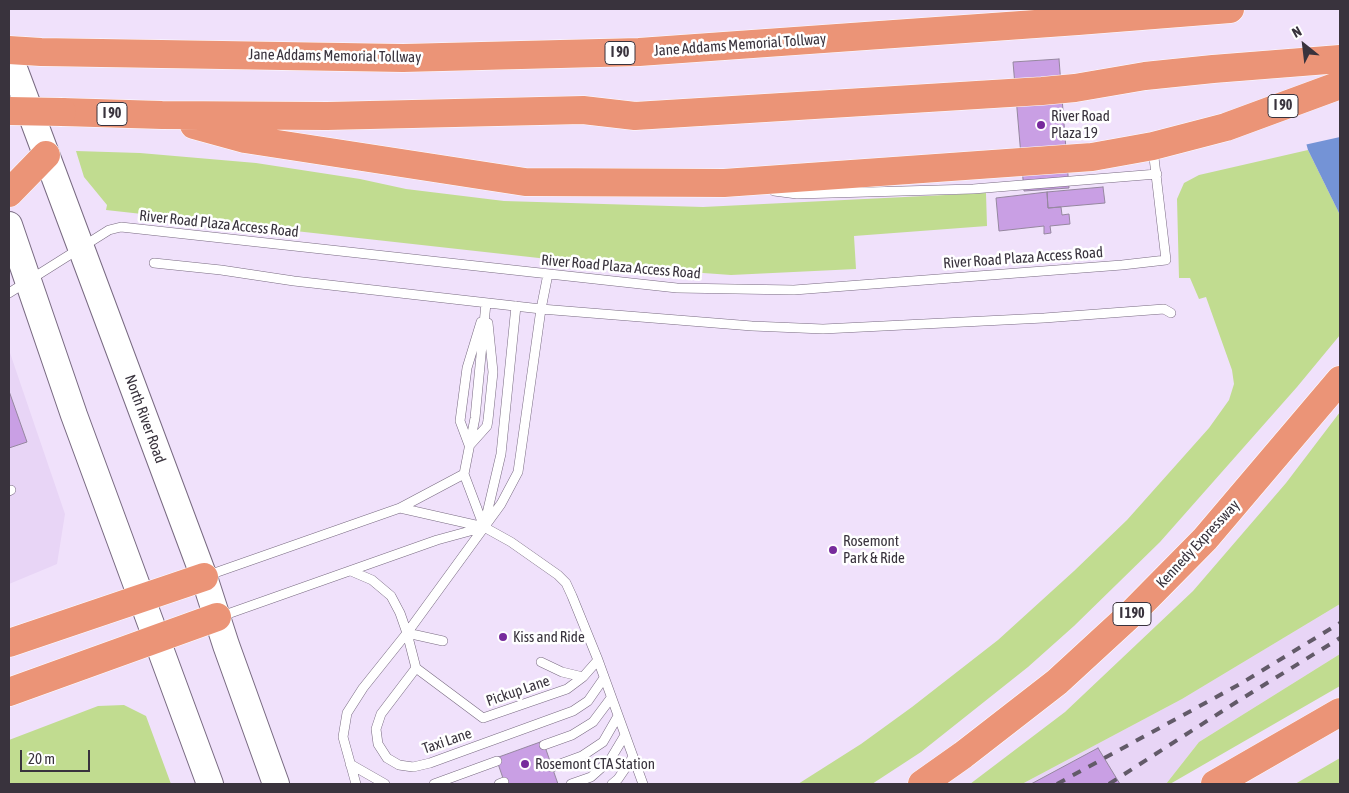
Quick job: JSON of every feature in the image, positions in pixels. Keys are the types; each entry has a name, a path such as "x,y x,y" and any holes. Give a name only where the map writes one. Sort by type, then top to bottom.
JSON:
{"highway":[{"name":"Jane Addams Memorial Tollway","path":"9,50 402,58 638,52 1230,9"},
{"name":"I 90","path":"9,111 162,115 327,116 583,110 635,116 1042,91 1075,88 1145,76 1340,59"},
{"name":"I 90","path":"162,115 245,139 525,182 724,183 1092,157 1153,146 1226,127 1340,85"},
{"path":"9,193 46,155"},
{"name":"Kennedy Expressway","path":"922,784 963,756 1057,682 1131,614 1205,539 1340,380"},
{"path":"9,643 204,577"},
{"path":"9,692 217,617"},
{"path":"1216,784 1340,712"}],"main road":[{"name":"North River Road","path":"9,55 204,577 276,784"},
{"path":"9,225 18,287 74,415 210,784"}],"lane":[{"path":"724,183 798,194 973,189 1157,174 1153,146"},
{"name":"River Road Plaza Access Road","path":"18,287 110,230 121,227 677,288 794,290 1166,260 1157,174"},
{"path":"154,263 221,270 294,282 541,309 752,326 823,329 1044,318 1164,308 1171,313"},
{"path":"356,784 343,737 347,713 363,688 407,633 501,504 518,472 541,309 548,274"},
{"path":"469,445 460,421 467,368 486,303"},
{"path":"484,527 464,474 475,418 486,303"},
{"path":"469,445 487,426 488,420 493,372 486,303"},
{"path":"484,527 502,454 516,306"},
{"path":"204,577 400,508 464,474"},
{"path":"400,508 484,527 511,542 558,574 572,596 598,660 633,757 640,782"},
{"path":"217,617 437,540 484,527"},
{"path":"351,571 372,580 391,596 407,633 416,668"},
{"path":"407,633 444,641"},
{"path":"541,662 562,672 583,678 598,660"},
{"name":"Pickup Lane","path":"416,668 482,718 568,689 583,678"},
{"name":"Taxi Lane","path":"416,668 381,714 376,729 378,744 387,758 399,766 413,767 573,711 588,701 604,678"},
{"path":"544,744 572,735 593,722 612,698"},
{"path":"552,767 582,756 603,742 618,716"},
{"path":"571,784 591,777 610,760 625,735"},
{"path":"612,784 618,779 633,757"},
{"path":"434,784 497,761"},
{"path":"350,764 385,784"}],"shaded area":[{"path":"9,350 65,514 57,564 9,584"},
{"path":"1340,604 1340,654 1199,742 1166,784 1022,784 1182,699"}],"green space":[{"path":"1308,150 1340,215 1340,335 1297,387 1160,542 1074,626 1028,667 921,752 872,784 798,784 861,744 998,640 1127,520 1209,428 1229,400 1234,384 1232,370 1206,297 1199,299 1190,278 1179,278 1177,199 1184,183 1199,175"},
{"path":"76,151 140,153 256,163 360,179 406,189 504,201 703,207 986,193 987,226 854,236 856,269 731,275 620,267 106,210 107,205 84,177"},
{"path":"1340,412 1340,604 1182,699 1022,784 970,784 1065,712 1193,591 1286,483"},
{"path":"1340,654 1340,686 1170,784 1166,784 1199,742"},
{"path":"124,705 146,716 171,784 9,784 9,740 98,706"},
{"path":"1340,758 1340,784 1295,784"}],"water":[{"path":"1269,9 1340,9 1340,215 1308,150"}],"pier":[{"path":"1266,9 1340,9 1340,137 1304,145"}],"building":[{"name":"River Road Plaza 19","path":"1059,59 1069,188 1024,191 1013,62"},
{"path":"1103,187 1105,203 1048,208 1047,192"},
{"path":"1047,192 1048,208 1061,207 1062,215 1069,214 1070,224 1050,226 1051,233 1044,234 1044,226 999,231 996,198"},
{"path":"9,391 27,442 9,448"},
{"name":"Rosemont CTA Station","path":"543,741 558,784 505,784 496,758"},
{"path":"1098,748 1120,784 1031,784"}],"railway":[{"path":"1057,784 1240,684 1340,623"},
{"path":"1109,784 1340,638"}],"place":[{"name":"River Road Plaza 19","path":"1041,125"},
{"name":"Rosemont Park & Ride","path":"833,550"},
{"name":"Kiss and Ride","path":"503,637"},
{"name":"Rosemont CTA Station","path":"525,764"}]}
